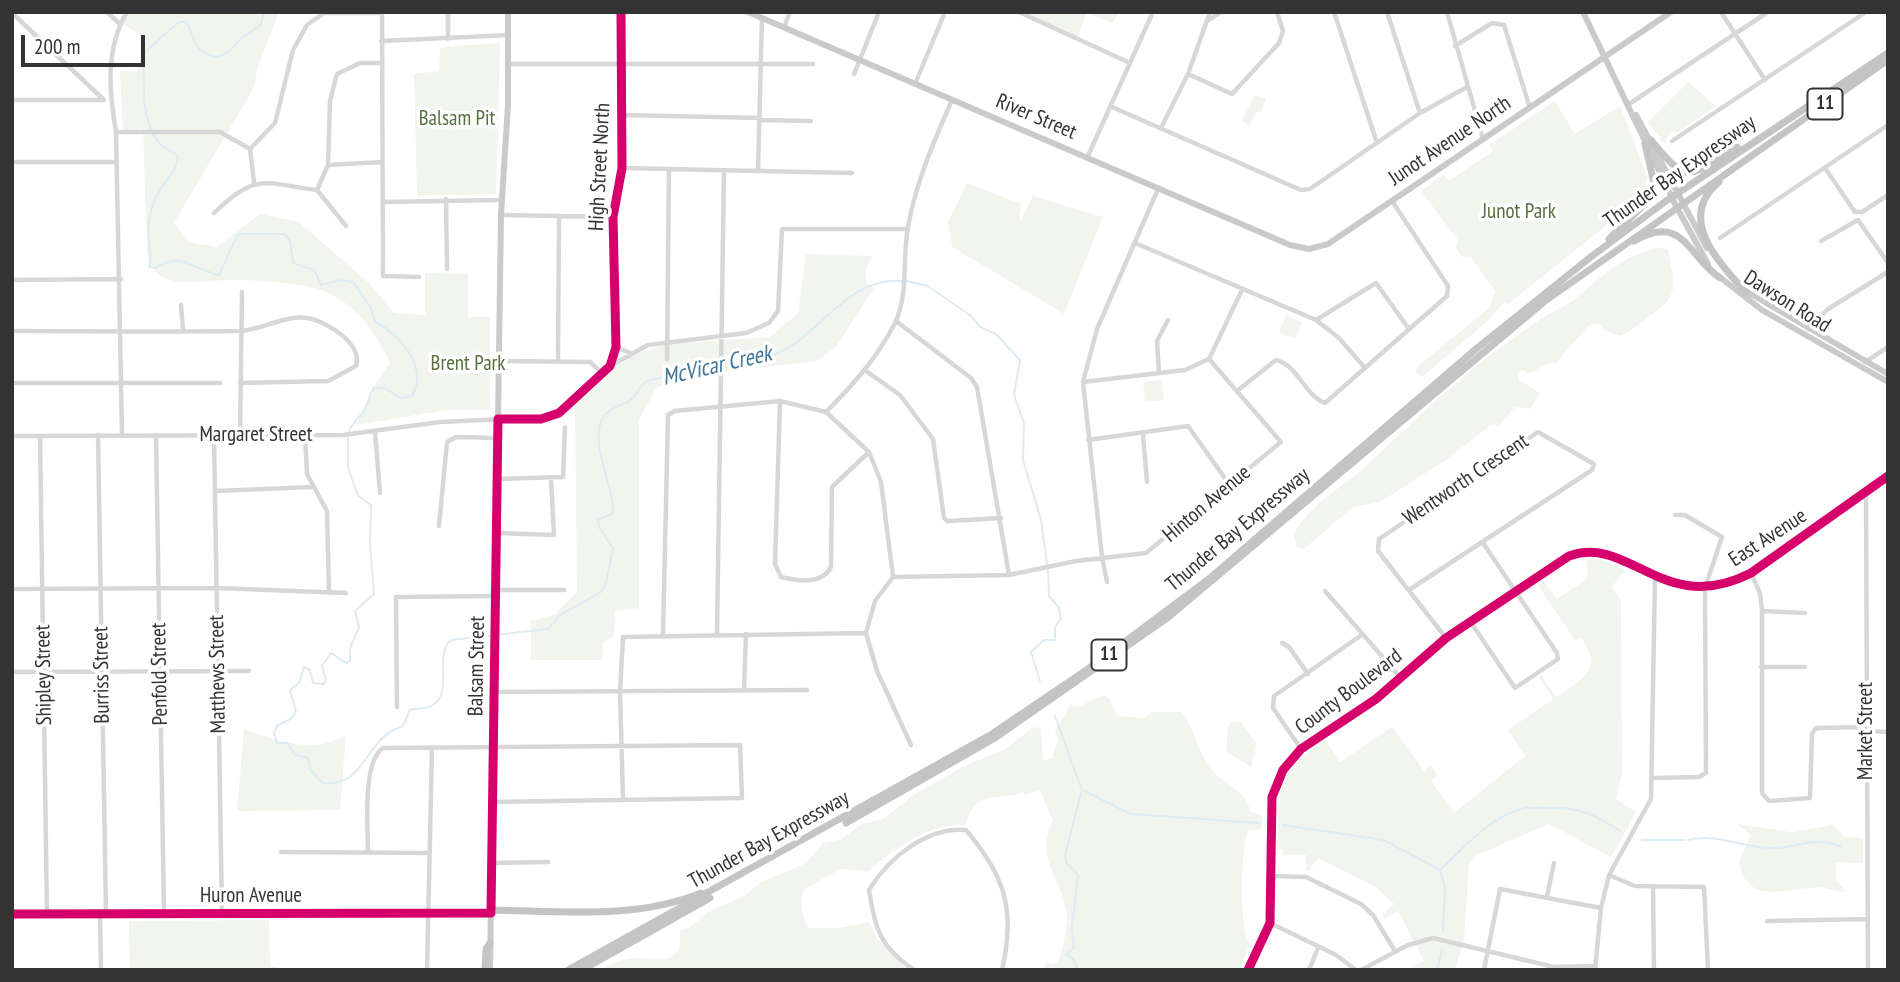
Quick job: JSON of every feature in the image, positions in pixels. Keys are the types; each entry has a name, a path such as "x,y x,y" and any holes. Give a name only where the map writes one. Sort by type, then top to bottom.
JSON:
{"highway":[{"name":"Thunder Bay Expressway","path":"568,970 736,879 992,734 1143,630 1210,578 1476,349 1591,256 1674,195 1888,53"},
{"name":"Thunder Bay Expressway","path":"582,970 995,738 1096,671 1215,581 1481,352 1679,204 1888,60"},
{"path":"1648,142 1673,167 1689,173 1702,169 1760,137"},
{"path":"1591,256 1653,196 1654,183 1648,142"},
{"path":"1746,292 1716,257 1699,215 1708,191 1762,148"},
{"path":"1600,261 1642,237 1664,231 1682,238 1707,270 1720,278"},
{"path":"491,911 648,909 681,901 736,879"},
{"path":"487,970 486,949 490,943"}],"main road":[{"name":"Balsam Street","path":"490,943 501,215 509,64 508,12"},
{"name":"River Street","path":"748,12 1290,245 1311,248"},
{"path":"1583,12 1624,96"},
{"name":"Junot Avenue North","path":"1311,248 1328,244 1671,12"},
{"name":"Dawson Road","path":"1624,96 1679,204 1718,265 1746,292 1806,332"},
{"name":"Dawson Road","path":"1624,96 1648,142"},
{"name":"Dawson Road","path":"1679,204 1701,254 1720,278 1762,310 1863,364 1888,382"},
{"name":"Dawson Road","path":"1863,364 1888,374"}],"street":[{"path":"12,12 108,100"},
{"path":"107,12 120,24"},
{"path":"122,435 116,132 108,100 111,49 127,12"},
{"path":"448,12 448,39"},
{"name":"High Street North","path":"610,366 616,347 613,217 622,168 621,12"},
{"path":"783,27 790,12"},
{"path":"854,74 879,12"},
{"path":"915,84 946,12"},
{"path":"1019,12 1130,63"},
{"path":"1087,159 1153,12"},
{"path":"1161,128 1188,74 1210,12"},
{"path":"1206,22 1221,12"},
{"path":"1188,74 1232,94 1279,43 1283,31 1277,12"},
{"path":"1334,12 1377,143"},
{"path":"1387,12 1420,113"},
{"path":"1447,12 1483,140"},
{"path":"1721,12 1765,80"},
{"path":"1629,104 1768,12"},
{"path":"1672,141 1866,12"},
{"path":"250,149 275,123 293,50 304,30 324,13 382,13 383,276 419,277"},
{"path":"758,171 762,18"},
{"path":"1455,46 1492,23 1504,25 1530,108"},
{"path":"381,41 509,34"},
{"path":"317,190 328,165 330,100 337,74 360,64 381,63"},
{"path":"509,64 813,64"},
{"path":"1112,107 1301,190 1310,189 1420,113 1467,87"},
{"path":"12,100 108,100"},
{"path":"826,412 866,372 896,321 904,289 907,229 921,175 952,100"},
{"path":"622,115 811,121"},
{"path":"1720,238 1888,125"},
{"path":"116,132 220,132 250,149"},
{"path":"250,149 254,182"},
{"path":"12,162 117,162"},
{"path":"328,165 382,162"},
{"path":"622,168 852,173"},
{"path":"1825,168 1853,210 1862,212 1888,195"},
{"path":"667,359 669,169"},
{"path":"717,634 724,170"},
{"path":"214,213 236,191 254,182 317,190 346,226"},
{"path":"1107,582 1083,382 1097,329 1158,189"},
{"path":"383,202 446,199 502,201"},
{"path":"446,199 447,269"},
{"path":"1237,391 1277,360 1284,362 1315,398 1325,403 1447,296 1449,289 1392,201"},
{"path":"501,215 613,217"},
{"path":"558,360 559,216"},
{"path":"1821,241 1853,220 1860,221 1888,263"},
{"path":"499,361 590,362 602,373 630,353 648,345 723,337 761,329 777,314 782,229 907,229"},
{"path":"1135,243 1316,320 1339,338 1365,368"},
{"path":"1806,332 1828,309 1888,272"},
{"path":"12,280 121,279"},
{"path":"1316,320 1376,283 1409,329"},
{"path":"1083,382 1185,370 1209,359 1242,289"},
{"path":"240,435 242,292"},
{"path":"181,305 183,330"},
{"path":"12,331 240,331 288,319 307,318 330,327 352,346 358,357 356,366 328,381 240,383"},
{"path":"1159,373 1157,341 1168,320"},
{"path":"896,321 971,378 977,387 1009,575"},
{"path":"616,347 630,353"},
{"path":"1863,364 1888,347"},
{"name":"Hinton Avenue","path":"893,577 1009,575 1152,550 1281,442 1209,359"},
{"path":"866,372 900,395 933,439 944,518 1001,519"},
{"name":"Margaret Street","path":"12,436 343,435 440,422 551,417 602,373"},
{"path":"12,383 220,383"},
{"path":"779,401 775,564 781,577 818,579 827,574 831,567 832,487 869,452"},
{"path":"663,635 667,417 675,411 779,401 826,412 869,452 881,482 893,577 875,601 866,633 877,671 911,745"},
{"path":"497,479 551,480 563,477 565,427"},
{"path":"1088,440 1191,427 1209,458 1229,484"},
{"path":"375,432 380,493"},
{"name":"Wentworth Crescent","path":"1409,590 1592,470 1594,464 1538,432 1378,538 1378,551 1446,638"},
{"path":"1143,434 1147,481"},
{"name":"Burriss Street","path":"98,435 102,671 101,970"},
{"name":"Penfold Street","path":"156,435 164,914"},
{"name":"Matthews Street","path":"214,435 222,913"},
{"name":"Shipley Street","path":"40,436 47,914"},
{"path":"304,436 307,474 327,511 329,593"},
{"path":"439,526 447,442 456,437 498,438"},
{"name":"East Avenue","path":"1655,576 1678,586 1705,588 1728,584 1751,573 1888,476"},
{"path":"495,533 554,534 551,480"},
{"path":"216,491 312,487"},
{"name":"Market Street","path":"1866,492 1868,970"},
{"path":"1653,778 1699,777 1706,773 1705,588 1722,537 1685,515 1675,515"},
{"path":"1470,621 1515,688 1557,661 1557,653 1483,543"},
{"name":"County Boulevard","path":"1248,970 1270,923 1273,790 1283,770 1301,749 1376,699 1446,638 1470,621 1579,553 1603,554 1655,576"},
{"path":"1751,573 1760,593 1762,611 1764,798 1769,801 1810,798 1812,734 1816,728 1888,732"},
{"path":"1270,923 1358,970 1395,951 1433,938 1554,967 1595,968 1601,908 1609,875 1647,809 1653,778 1655,576"},
{"path":"12,589 216,588 346,593"},
{"path":"397,707 396,597 564,590"},
{"path":"1325,591 1401,678"},
{"path":"1762,611 1805,613"},
{"path":"624,799 620,746 621,640 628,636 663,635 866,633"},
{"path":"744,691 746,634"},
{"path":"1301,749 1273,708 1274,696 1363,634"},
{"path":"1282,643 1289,647 1308,674"},
{"path":"1761,667 1805,667"},
{"path":"12,672 249,671"},
{"path":"494,692 807,690"},
{"path":"368,850 369,774 380,749 740,746 742,798 492,802"},
{"path":"427,970 432,748"},
{"path":"914,970 898,959 875,928 869,890 880,872 917,842 946,828 966,830 989,858 1007,897 1008,942 1002,970"},
{"path":"281,852 368,850 429,853"},
{"path":"492,863 548,862"},
{"path":"1547,897 1554,863"},
{"path":"1609,875 1626,884 1700,886 1706,890 1708,970"},
{"path":"1271,876 1306,877 1361,904 1373,915 1395,951"},
{"path":"1653,886 1654,970"},
{"path":"1485,970 1499,891 1504,888 1601,908"},
{"name":"Huron Avenue","path":"12,914 491,911"},
{"path":"1768,921 1868,919"},
{"path":"1309,970 1318,948"}],"green space":[{"name":"Brent Park","path":"129,12 279,12 259,64 253,89 174,223 188,242 217,247 260,214 299,222 369,283 394,313 425,315 425,273 468,274 468,317 490,317 490,410 446,410 356,425 373,387 390,363 362,318 342,301 318,289 300,285 242,280 180,282 164,278 158,273 147,252 143,129 123,130 120,71 137,72 147,39 122,24"},
{"path":"1020,12 1119,12 1113,23 1087,13 1077,38"},
{"name":"Balsam Pit","path":"500,43 496,194 417,196 414,74 439,71 440,47"},
{"path":"1688,82 1716,106 1678,132 1670,132 1664,144 1648,122"},
{"path":"1254,95 1266,98 1261,112 1256,112 1250,125 1242,121"},
{"name":"Junot Park","path":"1555,101 1575,134 1620,106 1647,176 1643,196 1508,304 1505,301 1489,320 1422,377 1415,371 1418,366 1489,308 1495,291 1471,257 1462,257 1456,248 1458,240 1421,191 1444,175 1449,181 1493,151 1489,145"},
{"path":"967,183 1021,204 1019,224 1033,196 1103,217 1064,314 952,247 948,222"},
{"path":"1668,249 1673,278 1672,293 1663,306 1621,336 1605,331 1599,324 1590,324 1556,363 1549,363 1528,373 1523,370 1519,373 1519,380 1540,393 1530,409 1515,407 1499,425 1491,425 1446,460 1380,502 1353,507 1304,549 1297,547 1293,535 1308,514 1365,467 1464,376 1539,320 1567,305 1614,267 1648,250"},
{"path":"806,254 872,256 866,269 866,283 874,288 836,347 817,361 704,374 668,381 655,390 639,420 639,608 615,611 614,636 603,643 602,660 531,660 531,621 554,615 577,592 575,403 614,366 639,353 668,344 770,337 798,313"},
{"path":"1286,315 1302,322 1295,339 1279,332"},
{"path":"1162,380 1164,400 1145,402 1143,382"},
{"path":"1586,559 1602,560 1625,570 1612,587 1621,601 1622,774 1616,799 1636,812 1611,857 1549,824 1477,855 1469,865 1464,939 1455,970 1408,970 1424,961 1398,911 1384,919 1382,915 1394,904 1376,887 1318,858 1309,871 1305,870 1306,855 1283,855 1283,850 1277,849 1278,798 1282,786 1296,764 1325,740 1340,762 1392,727 1427,775 1425,770 1431,766 1438,776 1431,781 1454,813 1525,756 1508,730 1553,699 1539,677 1541,675 1556,697 1575,685 1587,673 1591,658 1588,648 1581,637 1575,640 1537,584 1543,580 1557,599 1588,578"},
{"path":"1103,695 1110,699 1117,716 1144,718 1152,712 1181,712 1213,771 1245,798 1250,811 1263,816 1261,829 1248,830 1246,840 1242,870 1242,904 1250,944 1239,970 1044,970 1047,960 1050,964 1058,963 1066,933 1067,914 1048,858 1046,847 1053,821 1040,790 1026,795 1022,792 982,800 970,813 965,825 938,828 925,833 901,846 869,871 841,869 804,889 802,909 808,928 838,928 869,922 877,938 907,970 600,970 627,959 671,957 680,944 680,931 689,928 708,912 744,896 761,882 806,863 823,843 840,840 862,824 883,819 912,796 966,765 1004,750 1032,728 1041,727 1043,761 1052,758 1058,739 1055,732 1070,705 1078,707"},
{"path":"1232,722 1241,722 1257,744 1251,767 1226,752 1228,726"},
{"path":"244,729 307,745 333,741 346,735 340,810 237,811"},
{"path":"1737,824 1792,832 1833,825 1845,837 1863,838 1863,863 1836,862 1836,881 1845,889 1843,892 1819,887 1774,892 1756,890 1742,876 1739,862 1751,835"},
{"path":"269,920 270,967 278,967 278,970 130,970 129,921"}],"waterway":[{"name":"McVicar Creek","path":"263,12 262,22 258,27 221,56 209,55 198,48 186,22 179,22 144,53 144,96 149,125 163,147 175,153 178,158 175,169 152,208 149,225 150,267 156,268 165,263 180,261 219,275 238,234 284,234 290,241 293,263 314,270 321,285 341,280 353,282 371,308 375,322 393,334 409,352 417,373 412,396 400,398 385,388 374,388 365,409 349,431"},
{"name":"McVicar Creek","path":"348,437 348,468 358,496 371,505 370,545 374,594 355,611 359,627 350,648 350,661 346,663 331,653 322,666 326,680 324,684 313,683 310,670 304,667 299,683 290,690 296,711 292,718 277,726 274,733 277,743 287,743 295,755 308,758 310,770 323,783 348,778 380,741 403,726 410,710 429,707 438,701 442,693 444,655 451,640 548,629 560,615 601,592 606,584 613,548 600,529 598,520 613,513 599,436 600,424 607,413 631,400 641,386 649,381 745,364 773,355 800,340 853,295 884,282 902,281"},
{"name":"McVicar Creek","path":"907,281 928,286 971,316 980,327 996,334 1020,360 1014,395 1024,423 1023,460 1041,520 1047,564"},
{"name":"McVicar Creek","path":"1040,681 1031,652 1044,640 1055,640 1055,627 1061,619 1059,608 1049,596 1048,570"},
{"name":"McVicar Creek","path":"1055,716 1082,790 1065,855 1066,862 1078,875 1072,927 1074,948 1066,954 1074,960 1078,970"},
{"path":"1083,790 1131,814 1259,823"},
{"path":"1441,869 1486,827 1507,814 1522,809 1560,808 1579,811 1595,816 1620,831"},
{"path":"1283,825 1384,840 1440,870 1445,888 1443,930"},
{"path":"1688,840 1710,838 1765,848 1813,842 1841,846"},
{"path":"1642,840 1684,840"},
{"path":"1437,970 1442,951"}],"cycle path":[{"path":"491,910 498,419 541,419 559,413 610,366 616,347 613,217 622,168 621,12"},
{"path":"1248,970 1270,923 1272,797 1283,770 1301,749 1376,699 1446,638 1569,556 1591,552 1611,556 1671,582 1694,586 1720,584 1751,573 1888,476"},
{"path":"12,914 491,913"}]}
